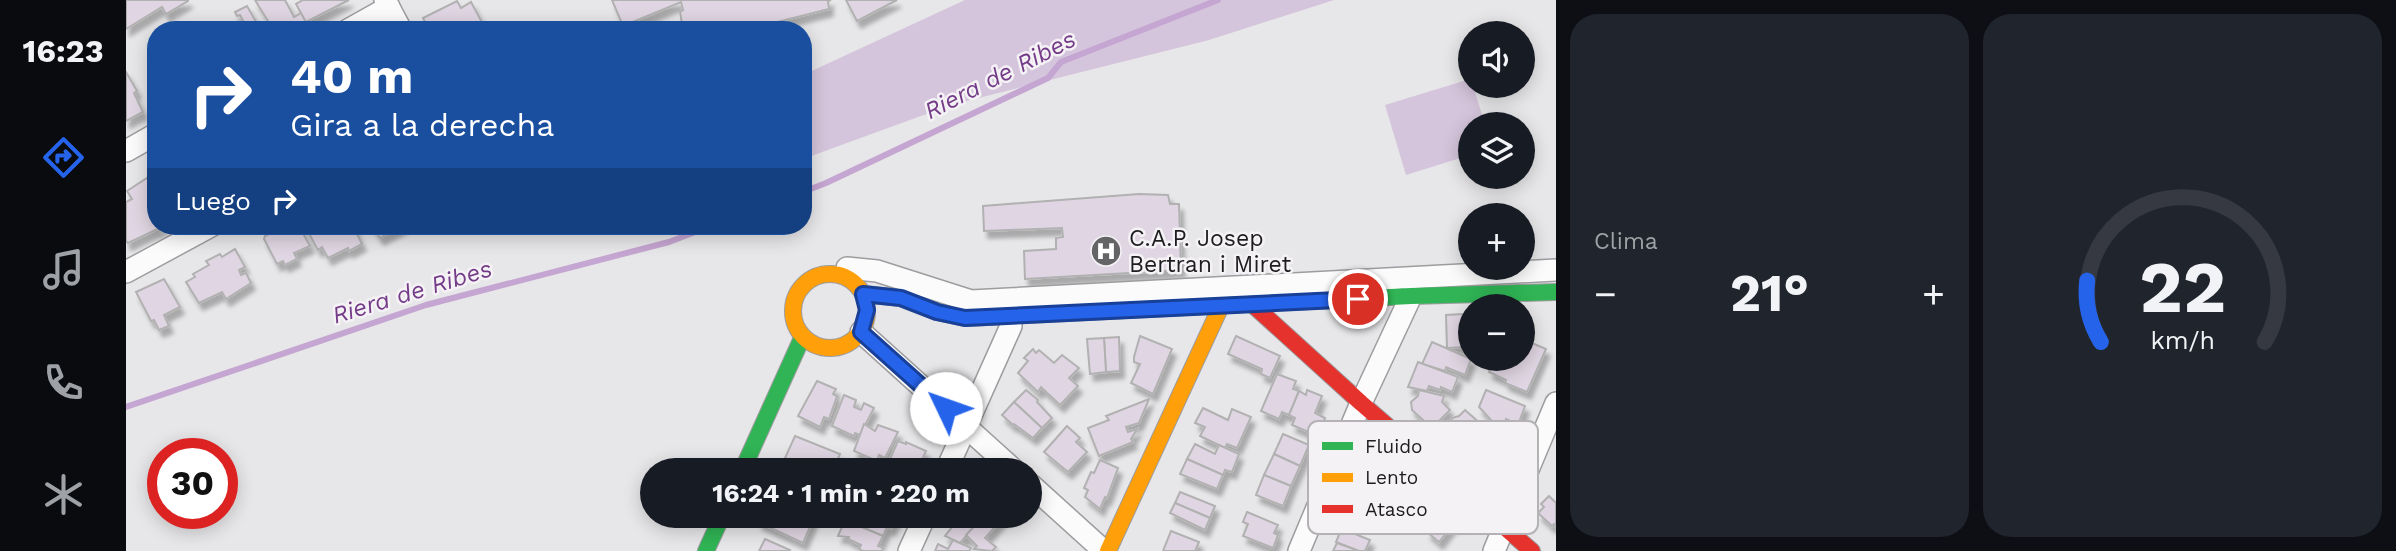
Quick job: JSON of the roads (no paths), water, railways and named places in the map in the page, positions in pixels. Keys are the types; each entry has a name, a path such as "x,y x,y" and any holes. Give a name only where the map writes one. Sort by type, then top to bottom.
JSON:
{"street":[{"path":"362,21 387,4 396,21"},
{"path":"126,151 147,139"},
{"path":"126,272 194,235"},
{"path":"847,268 877,271 971,300 1556,270"},
{"path":"827,274 841,276 853,282 863,294 867,310 861,332 853,341 838,348 820,347 802,338 792,315 794,298 809,280 827,274"},
{"path":"863,294 901,298 937,312 965,318 1411,296 1556,292"},
{"path":"1354,421 1411,296"},
{"path":"1253,305 1382,421"},
{"path":"1042,495 1106,551 1221,306"},
{"path":"952,458 1011,326 1011,317"},
{"path":"861,332 1001,458"},
{"path":"748,458 802,338"},
{"path":"1538,446 1556,403"},
{"path":"706,551 717,528"},
{"path":"909,551 920,528"},
{"path":"1299,551 1308,530"},
{"path":"1494,551 1501,534"},
{"path":"1511,534 1532,551"}],"waterway":[{"name":"Riera de Ribes","path":"812,188 1048,78 1061,62 1218,0"},
{"name":"Riera de Ribes","path":"126,407 426,305 687,235"}],"place":[{"name":"C.A.P. Josep Bertran i Miret","path":"1106,251"}]}
